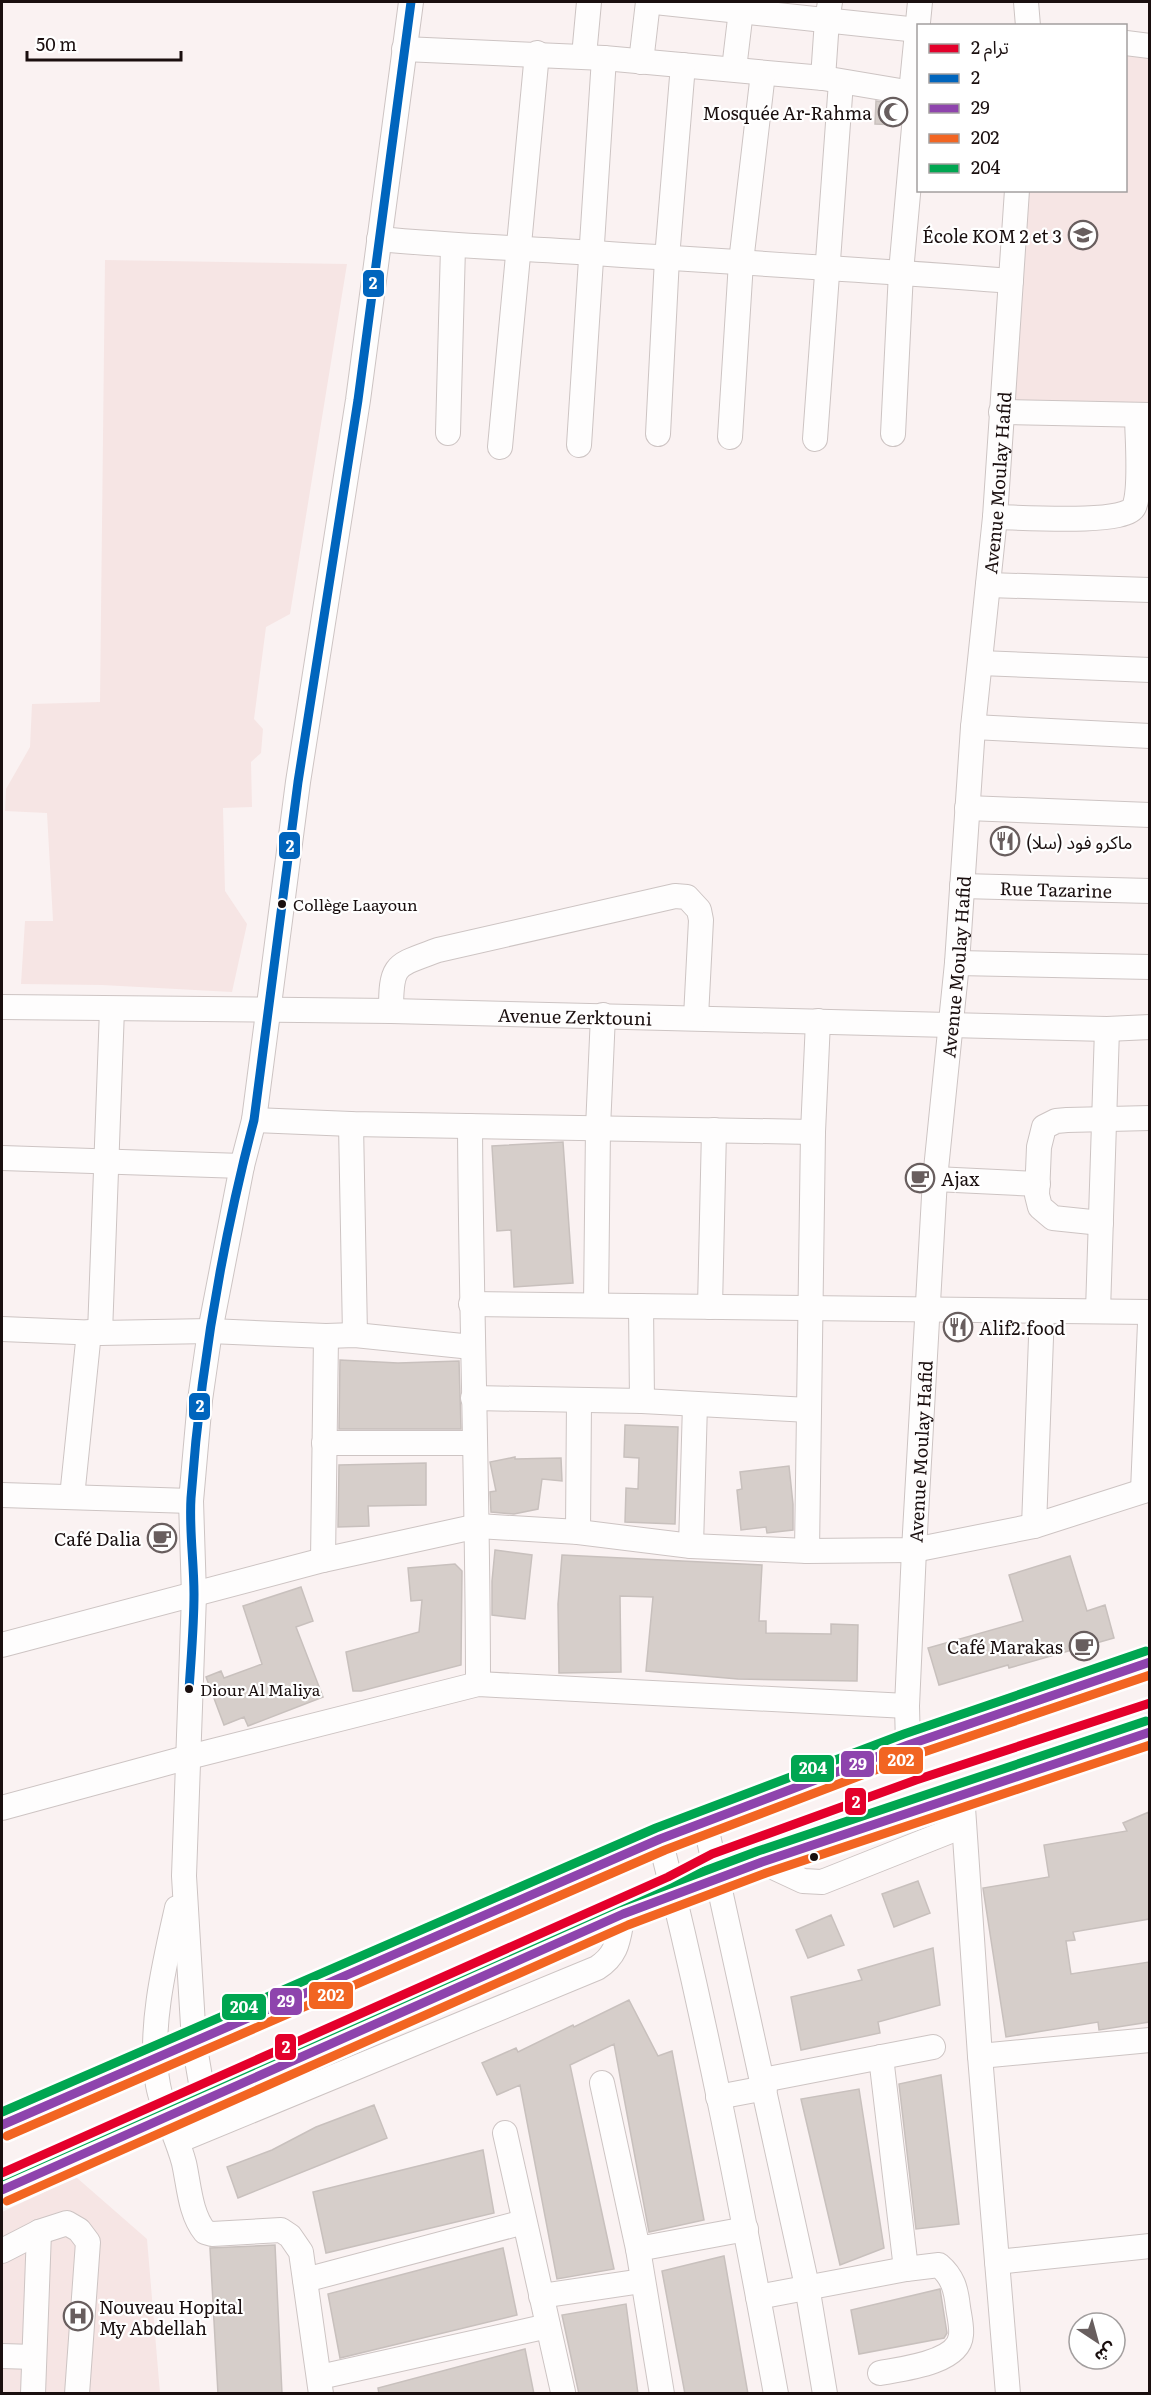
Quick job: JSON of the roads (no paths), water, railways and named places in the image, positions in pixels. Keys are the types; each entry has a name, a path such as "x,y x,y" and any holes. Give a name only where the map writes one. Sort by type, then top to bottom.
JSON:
{"main road":[{"path":"2,2125 660,1839 908,1745 1149,1662"},
{"path":"2,2190 173,2128 206,2099 623,1914 762,1862 1149,1732"}],"street":[{"path":"206,2099 194,2042 184,1876 194,1594 191,1501 200,1400 210,1331 242,1166 254,1120 298,782 334,565 411,2"},
{"path":"579,445 593,253 594,57 589,2"},
{"path":"641,62 648,2"},
{"path":"655,2 829,11 917,30"},
{"path":"918,24 920,2"},
{"path":"1026,2 1028,24"},
{"path":"734,69 741,6"},
{"path":"815,439 826,268 832,80 829,11"},
{"path":"1127,43 1149,46"},
{"path":"404,49 537,53 734,69 832,80 916,94"},
{"path":"500,447 537,53"},
{"path":"893,434 901,272 917,62"},
{"path":"658,434 668,258 683,65"},
{"path":"730,436 741,262 763,73"},
{"name":"Avenue Moulay Hafid","path":"908,1745 907,1706 914,1550 935,1179 957,963 973,727 995,517 1017,192"},
{"path":"379,239 453,247 518,248 1011,281"},
{"path":"448,433 453,247"},
{"path":"995,517 1103,518 1122,516 1129,512 1134,507 1137,492 1143,415 1001,412"},
{"path":"988,585 1149,590"},
{"path":"980,663 1149,670"},
{"path":"973,727 1149,736"},
{"path":"967,808 1149,815"},
{"name":"Rue Tazarine","path":"962,886 1149,891"},
{"path":"391,1011 391,981 404,963 438,950 675,896 687,897 699,910 701,920 696,1017"},
{"path":"957,963 1149,967"},
{"name":"Avenue Zerktouni","path":"2,1007 391,1011 1107,1029 1149,1027"},
{"path":"72,1497 94,1333 106,1162 112,1009"},
{"path":"596,1305 598,1128 603,1015"},
{"path":"807,1551 813,1132 818,1021"},
{"path":"1098,1311 1107,1029"},
{"path":"1101,1222 1053,1218 1043,1211 1038,1202 1038,1184 1039,1147 1044,1127 1056,1121 1149,1118"},
{"path":"254,1120 351,1124 813,1132"},
{"path":"351,1124 355,1335"},
{"path":"470,1126 473,1443 478,1526 478,1684"},
{"path":"710,1307 714,1130"},
{"path":"2,1158 242,1166"},
{"path":"935,1179 1038,1184"},
{"path":"471,1304 1149,1312"},
{"path":"641,1306 642,1401"},
{"path":"1034,1526 1042,1311"},
{"path":"2,1645 323,1560 478,1526 578,1532 691,1546 807,1551 914,1550 1034,1526 1146,1490 1149,1323"},
{"path":"2,1329 94,1333 210,1331 355,1335 472,1347"},
{"path":"323,1560 326,1336"},
{"path":"473,1398 642,1401 809,1410"},
{"path":"578,1532 579,1400"},
{"path":"691,1546 694,1404"},
{"path":"324,1443 473,1443"},
{"path":"2,1496 191,1501"},
{"path":"2,1808 189,1757 478,1684 907,1706"},
{"path":"962,1793 980,2056 1008,2394"},
{"path":"705,1822 807,2286 825,2394"},
{"path":"762,1862 803,1881 822,1882 963,1826"},
{"path":"660,1839 746,2229 776,2394"},
{"path":"184,1876 162,1975 156,2058 158,2084 173,2128 195,2218 205,2232 212,2234 280,2230 290,2236 301,2252 320,2385 548,2326"},
{"path":"173,2128 597,1968 607,1962 615,1951 623,1914"},
{"path":"980,2056 1149,2040"},
{"path":"718,2097 764,2084 933,2047"},
{"path":"881,2057 906,2269"},
{"path":"602,2083 638,2249 662,2394"},
{"path":"505,2133 563,2392"},
{"path":"305,2280 524,2222"},
{"path":"2,2251 39,2232 67,2223 79,2230 88,2242 77,2394"},
{"path":"638,2249 746,2229"},
{"path":"33,2394 39,2232"},
{"path":"997,2262 1149,2246"},
{"path":"759,2297 807,2286 939,2265 953,2280 956,2293 961,2336 957,2346 933,2362 880,2373"},
{"path":"542,2296 642,2281"},
{"path":"2,2356 34,2357"}],"tram line":[{"name":"2","path":"2,2173 668,1877 712,1854 916,1780 1150,1703"}],"place":[{"name":"Mosquée Ar-Rahma","path":"893,112"},
{"name":"École KOM 2 et 3","path":"1083,235"},
{"name":"ماكرو فود (سلا)","path":"1005,841"},
{"name":"Collège Laayoun","path":"282,904"},
{"name":"Ajax","path":"920,1178"},
{"name":"Alif2.food","path":"958,1327"},
{"name":"Café Dalia","path":"162,1538"},
{"name":"Café Marakas","path":"1084,1646"},
{"name":"Diour Al Maliya","path":"189,1689"},
{"name":"Nouveau Hopital My Abdellah","path":"78,2316"}]}
